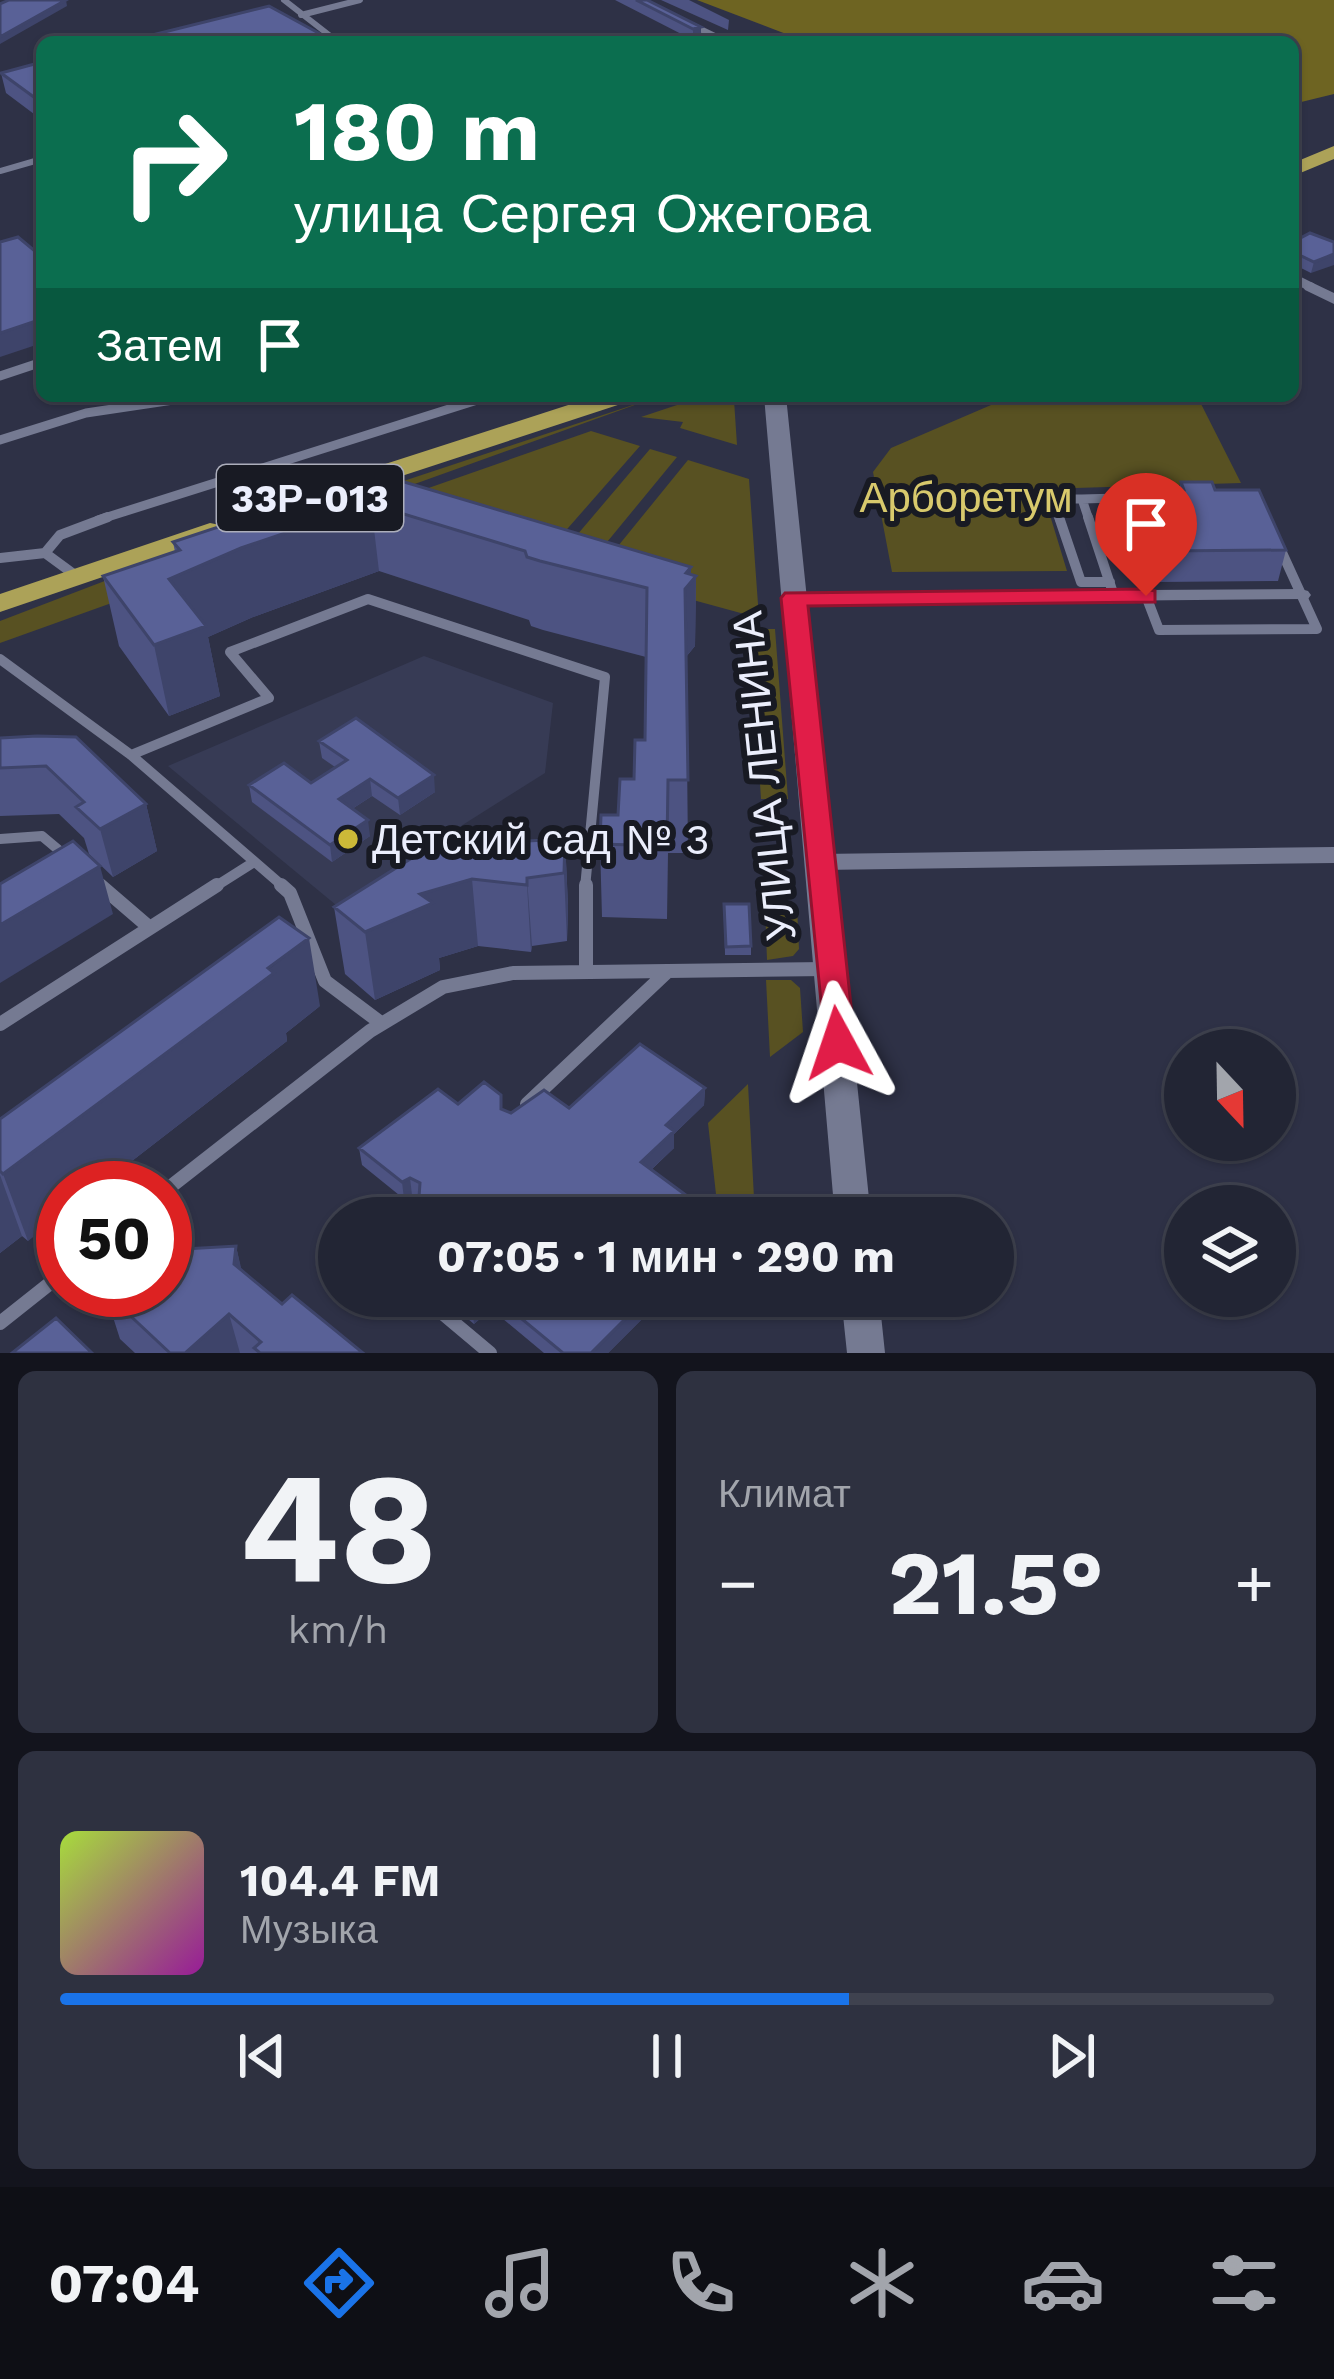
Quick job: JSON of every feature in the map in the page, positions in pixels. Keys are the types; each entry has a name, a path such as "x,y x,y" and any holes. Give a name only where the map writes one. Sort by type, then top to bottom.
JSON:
{"main road":[{"path":"1299,167 1334,152"},
{"name":"33Р-013","path":"0,603 602,402"},
{"name":"УЛИЦА ЛЕНИНА","path":"777,402 851,1197"},
{"path":"862,1317 866,1353"}],"street":[{"path":"1311,286 1334,299"},
{"path":"794,591 1112,589 1146,596 1301,595"},
{"path":"821,862 1334,855"}],"lane":[{"path":"284,0 330,36"},
{"path":"301,15 360,0"},
{"path":"682,20 715,36"},
{"path":"0,171 36,161"},
{"path":"1299,281 1311,286"},
{"path":"0,376 36,364"},
{"path":"0,440 86,413 160,402"},
{"path":"0,558 45,553 60,536 78,527 471,402"},
{"path":"1084,589 1053,499 1177,497"},
{"path":"1082,499 1112,589"},
{"path":"1146,596 1159,630 1317,629 1276,539"},
{"path":"45,553 75,575"},
{"path":"130,755 269,698 230,652 368,598 604,677 585,893 586,970"},
{"path":"0,659 130,755 290,892 325,981 381,1023"},
{"path":"0,839 42,836 78,866"},
{"path":"0,1024 254,862"},
{"path":"96,882 150,928"},
{"path":"192,1170 381,1023 417,1000 470,978 586,970 831,969"},
{"path":"511,1119 668,971"},
{"path":"0,1323 36,1295"},
{"path":"447,1317 490,1353"}],"shaded area":[{"path":"697,0 1334,0 1334,94 1299,103 1299,36 791,36"},
{"name":"Детский сад № 3","path":"424,656 553,703 545,773 336,905 168,766"}],"green space":[{"path":"643,402 359,504 366,512 0,643 0,621 123,574"},
{"path":"686,402 734,402 737,445 680,428 683,422 641,417"},
{"name":"Арборетум","path":"998,402 1200,402 1241,483 1042,489 1067,571 892,572 873,472 891,448"},
{"path":"591,431 640,446 547,552 377,506"},
{"path":"650,449 677,457 589,564 560,555"},
{"path":"688,460 749,479 759,618 616,579 601,567"},
{"path":"750,629 775,629 788,799 761,799"},
{"path":"765,907 797,907 799,949 793,956 767,960"},
{"path":"766,980 791,980 800,988 803,1032 770,1057"},
{"path":"748,1084 754,1197 716,1197 708,1123"}],"building":[{"path":"66,0 0,37 0,4"},
{"path":"636,0 647,0 701,27 693,29"},
{"path":"269,6 324,36 148,36"},
{"path":"36,64 36,99 1,73"},
{"path":"1310,233 1334,242 1334,254 1314,262 1299,255 1299,239"},
{"path":"18,237 36,252 36,321 0,333 0,242"},
{"path":"384,476 691,567 686,573 696,576 685,589 688,780 668,780 667,846 600,844 601,815 618,815 620,779 634,779 635,740 645,740 647,588 540,561 527,557 525,551 371,504 241,548 169,579 206,626 154,645 103,576 180,550 173,542 333,489 343,499 368,478"},
{"path":"1181,482 1212,482 1215,490 1259,490 1286,550 1164,551 1142,491 1184,490"},
{"path":"356,718 434,775 398,798 370,779 339,799 368,820 330,845 249,785 284,763 311,783 347,760 319,741"},
{"path":"76,737 146,804 100,829 76,807 84,802 46,766 0,768 0,738"},
{"path":"565,839 564,873 527,878 527,885 472,879 420,894 433,903 365,932 334,907 431,846"},
{"path":"73,841 100,866 0,925 0,884"},
{"path":"724,904 749,904 751,946 726,947"},
{"path":"279,917 309,938 268,968 274,973 3,1174 0,1171 0,1119"},
{"path":"640,1044 705,1088 666,1125 674,1131 641,1162 688,1197 419,1197 420,1183 410,1178 402,1182 359,1148 438,1089 458,1104 484,1082 501,1095 501,1109 511,1113 544,1090 569,1108"},
{"path":"236,1246 234,1264 282,1304 292,1295 363,1353 260,1353 254,1348 261,1342 229,1314 185,1353 170,1353 132,1317 192,1317 192,1249"},
{"path":"519,1317 627,1317 591,1353 563,1353"},
{"path":"56,1318 92,1353 12,1353"}],"place":[{"name":"Детский сад № 3","path":"348,839"}],"route":[{"path":"838,1043 794,598 1146,596"}]}
